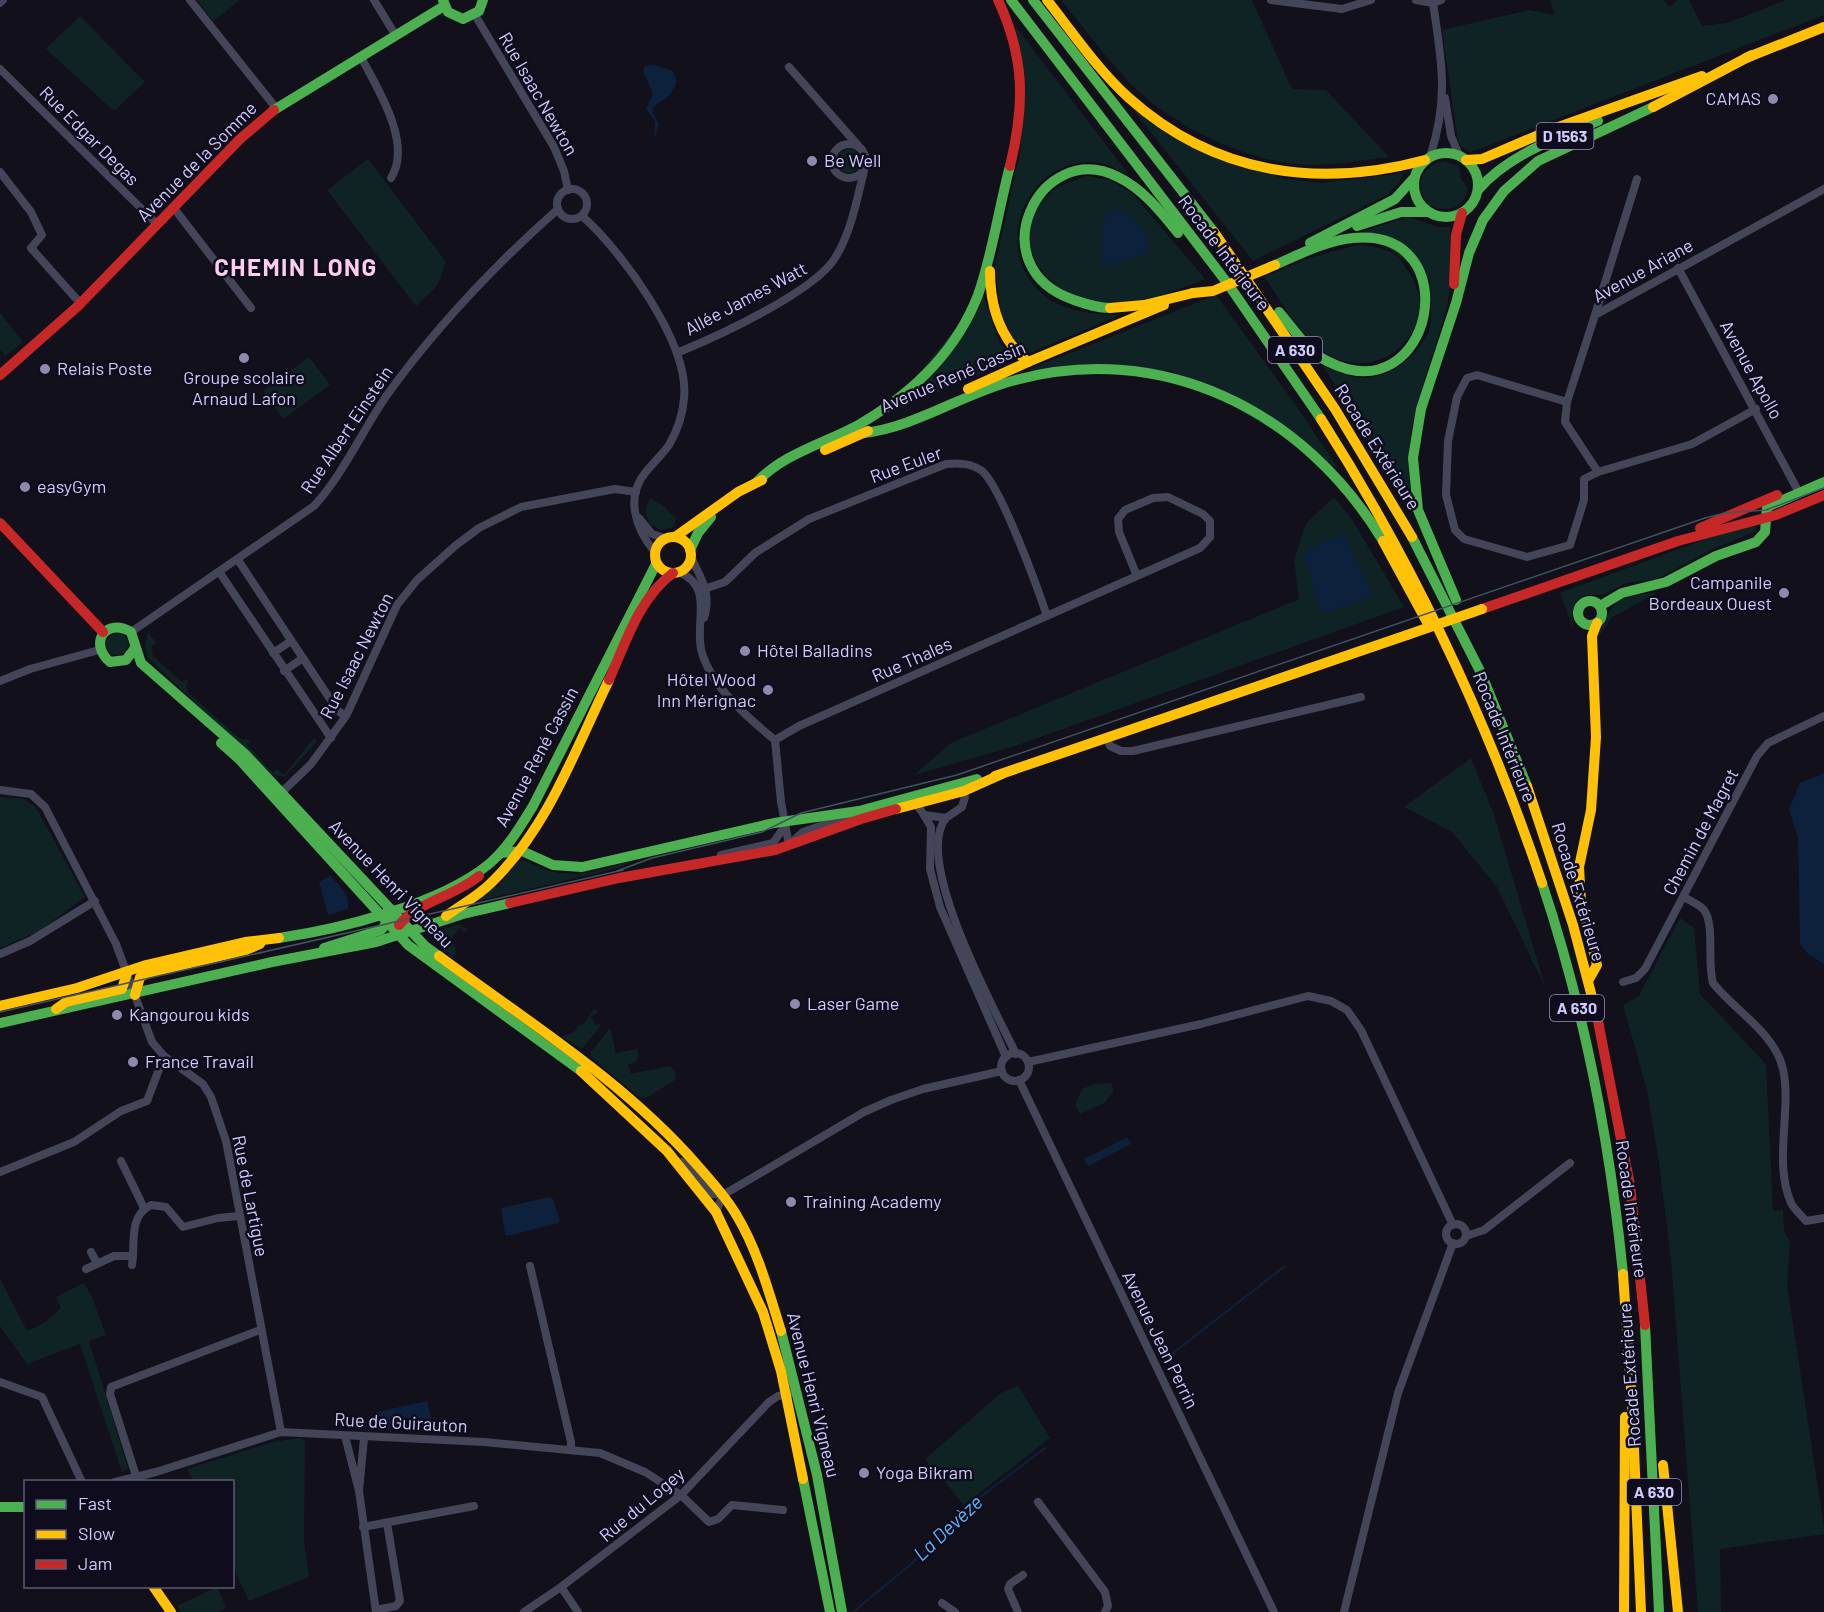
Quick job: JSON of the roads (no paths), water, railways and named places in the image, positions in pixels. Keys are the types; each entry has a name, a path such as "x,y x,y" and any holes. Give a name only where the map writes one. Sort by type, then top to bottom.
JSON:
{"main road":[{"path":"444,3 458,18 475,15 483,0"},
{"path":"998,0 1014,37 1021,80 1017,157 989,272 990,294 1006,339 1028,362"},
{"name":"Rocade Intérieure","path":"1011,0 1264,334 1349,462 1423,593 1446,639 1521,823 1553,918 1578,1013 1614,1193 1634,1395 1641,1612"},
{"name":"Rocade Extérieure","path":"1033,0 1218,238 1318,383 1401,517 1461,633 1506,732 1536,814 1588,981 1608,1065 1631,1188 1649,1372 1659,1612"},
{"path":"1047,0 1130,99 1163,124 1225,157 1275,171 1324,176 1368,172 1449,153 1463,158 1474,168 1478,190 1475,199 1462,213 1456,235 1451,316"},
{"name":"Avenue de la Somme","path":"0,375 80,303 240,139 276,108 396,36 444,3"},
{"name":"D 1563","path":"1478,190 1490,176 1511,163 1660,93 1824,27"},
{"path":"1506,732 1469,628 1427,535 1418,510 1414,486 1413,458 1421,409 1469,253 1483,220 1504,191 1527,169 1559,149 1672,98 1752,56"},
{"name":"D 1563","path":"1463,158 1482,159 1550,130 1660,93"},
{"path":"757,482 767,469 844,433 891,405 918,385 939,361 968,318 978,294 1018,139"},
{"path":"1264,334 1149,201 1128,182 1114,174 1099,170 1070,172 1050,184 1032,203 1023,232 1025,257 1038,280 1062,298 1097,308 1120,308 1213,291 1273,262 1395,200 1428,158"},
{"path":"1414,178 1415,197 1427,212"},
{"path":"1322,238 1401,212 1427,212 1444,218 1462,213"},
{"path":"1218,238 1299,336 1328,362 1354,371 1370,371 1384,367 1407,352 1422,330 1428,303 1422,277 1408,256 1389,243 1363,237 1273,262"},
{"name":"Avenue René Cassin","path":"670,537 757,482 863,433 1193,293"},
{"path":"863,433 882,431 996,386 1062,370 1120,369 1172,377 1204,387 1268,418 1298,439 1322,461 1351,494 1372,525 1432,633 1446,639"},
{"path":"1639,554 1824,476"},
{"path":"1600,606 1622,593 1658,585 1716,556 1756,542 1765,532 1769,506 1824,482"},
{"path":"0,1023 400,936 463,914 576,888 763,853 861,819 917,805 959,788 1107,739 1639,554 1716,529 1766,518 1824,495"},
{"name":"Avenue René Cassin","path":"691,553 701,528 730,498"},
{"path":"0,523 103,632"},
{"path":"670,537 685,541 691,553 687,566 676,573 663,571 656,564 654,551 670,537"},
{"name":"Avenue René Cassin","path":"385,919 392,911 453,887 489,864 501,853 544,785 656,564"},
{"name":"Avenue René Cassin","path":"430,925 480,893 523,849 550,803 646,600 662,580 676,573"},
{"path":"1588,981 1597,966 1581,902 1579,867 1591,810 1596,737 1592,636 1602,613 1600,606 1594,601 1586,602 1578,610 1579,618 1584,624 1597,623"},
{"path":"99,650 99,640 103,632 114,626 131,632"},
{"name":"Avenue Henri Vigneau","path":"131,632 141,663 245,754 401,921 441,960 615,1086 676,1142 723,1195 738,1217 765,1279 798,1391 817,1475 842,1612"},
{"path":"121,662 130,657 135,648"},
{"name":"Avenue Henri Vigneau","path":"99,650 110,662 121,662 135,667 239,759 400,936 435,967 580,1070 667,1151 692,1179 716,1212 735,1247 763,1312 786,1395 830,1612"},
{"path":"501,853 514,848 523,849 555,866 582,867 785,823 859,811 927,793 959,788"},
{"path":"400,936 401,921 466,888 489,864"},
{"path":"0,1006 127,973 146,965 277,937 321,932 385,919"},
{"path":"309,956 339,942 374,933 385,919"},
{"path":"135,995 140,977 148,973 246,950 277,937"},
{"path":"48,1014 66,1002 122,989 127,973"},
{"path":"1649,1372 1659,1398 1666,1505 1678,1612"},
{"path":"1624,1612 1624,1414 1634,1395"},
{"path":"0,1507 24,1507"},
{"path":"1616,1612 1624,1508"},
{"path":"154,1588 171,1612"}],"street":[{"path":"190,0 276,108"},
{"path":"374,0 396,36"},
{"path":"1271,0 1342,9 1371,0"},
{"path":"1416,0 1437,2 1444,94 1451,136 1463,158"},
{"name":"Rue Isaac Newton","path":"475,15 554,147 564,171 568,190"},
{"path":"361,57 390,110 397,146 397,168 391,178"},
{"path":"789,68 862,150 866,160 864,171 849,178 839,175 833,166 834,154 842,146 852,145 862,150"},
{"name":"Rue Edgar Degas","path":"0,69 158,224"},
{"path":"1428,158 1438,137 1444,94"},
{"name":"Allée James Watt","path":"679,351 789,297 822,275 843,242 864,171"},
{"path":"0,172 31,212 42,235 31,248 80,303"},
{"path":"1595,315 1637,179"},
{"name":"Avenue Ariane","path":"1598,472 1565,422 1567,402 1595,315 1824,189"},
{"path":"568,190 578,190 586,197 587,207 582,216 575,219 567,218 558,209 558,200 568,190"},
{"path":"174,207 251,308"},
{"name":"Rue Albert Einstein","path":"131,632 314,507 330,486 385,399 438,330 558,209"},
{"path":"582,216 619,252 679,351 685,384 682,411 668,446 646,472 636,492 635,508 638,526 654,551"},
{"name":"Avenue Apollo","path":"1678,268 1756,409 1796,488"},
{"path":"1567,402 1477,375 1467,378 1457,397 1448,441 1446,495 1455,530 1464,539 1527,557 1570,545 1584,500 1584,479 1598,472 1692,444 1756,409"},
{"name":"Rue Euler","path":"707,588 725,582 757,552 809,519 946,464 968,464 988,478 995,490 1039,591 1047,616"},
{"name":"Rue Isaac Newton","path":"281,793 311,764 346,716 397,605 411,586 454,546 479,528 521,507 615,489 636,492"},
{"name":"Rue Thales","path":"775,740 799,726 1137,576 1206,544 1212,530 1210,521 1203,514 1168,497 1153,498 1125,510 1118,519 1119,532 1137,576"},
{"path":"635,508 645,527 652,534 670,537"},
{"path":"691,553 707,588 708,605 700,628"},
{"path":"238,560 339,711 346,716"},
{"path":"220,573 331,738"},
{"path":"676,573 693,580 700,592 702,653 710,669 740,711 775,740 789,845"},
{"path":"273,654 291,641"},
{"path":"0,681 30,669 99,650"},
{"path":"284,671 303,658"},
{"path":"1107,739 1110,746 1133,751 1361,697"},
{"name":"Chemin de Magret","path":"1623,982 1636,978 1645,969 1757,756 1768,743 1824,716"},
{"path":"959,788 965,797 962,807 946,818 938,834 942,883 988,997 1016,1054 1028,1062 1201,1024 1308,996 1331,1001 1347,1010 1361,1030 1454,1225"},
{"name":"Rue de Lartigue","path":"0,790 31,794 45,807 95,901 127,973 153,1042 164,1056 197,1079 211,1097 226,1141 281,1432"},
{"path":"927,793 917,805 931,827 929,861 933,886 1006,1057"},
{"path":"789,845 802,832 859,811"},
{"path":"924,815 946,818"},
{"path":"688,866 772,843 785,823"},
{"path":"933,886 942,883"},
{"path":"1684,897 1703,908 1708,917 1710,973 1713,982 1775,1050 1783,1069 1785,1171 1792,1203 1806,1221 1824,1218"},
{"path":"0,954 30,941 95,901"},
{"path":"1016,1054 1006,1057 1002,1064 1002,1071 1011,1080 1019,1080 1026,1075 1028,1062"},
{"path":"0,1172 74,1142 121,1111 147,1101 164,1056"},
{"path":"716,1212 723,1195 864,1112 923,1089 1002,1071"},
{"name":"Avenue Jean Perrin","path":"1019,1080 1274,1612"},
{"name":"Avenue Henri Vigneau","path":"667,1151 698,1175 713,1194 723,1195"},
{"path":"121,1161 144,1208"},
{"path":"1453,1243 1462,1242 1466,1236 1484,1230 1570,1163"},
{"path":"132,1265 136,1220 144,1208 151,1205 166,1207 183,1227 218,1218 239,1216"},
{"path":"1453,1243 1447,1235 1448,1229 1454,1225 1463,1227 1466,1236"},
{"path":"1344,1612 1398,1393 1453,1243"},
{"path":"91,1252 97,1263"},
{"path":"86,1269 114,1256 133,1256"},
{"path":"530,1266 571,1450"},
{"path":"135,1476 110,1394 111,1387 260,1330"},
{"path":"0,1382 42,1397 81,1480"},
{"name":"Rue du Logey","path":"524,1612 561,1587 681,1495 769,1402 778,1396 798,1391"},
{"name":"Rue de Guirauton","path":"122,1480 156,1472 281,1432 364,1438 484,1442 507,1446 600,1453 645,1472 681,1495 709,1522 718,1520 732,1505 783,1510"},
{"path":"345,1436 359,1491 376,1611 396,1606 400,1601 387,1523"},
{"path":"359,1491 364,1438"},
{"path":"1038,1502 1105,1592 1108,1606 1105,1612"},
{"path":"363,1527 474,1506"},
{"path":"1018,1612 1008,1589 1010,1584 1023,1575"},
{"path":"561,1587 578,1612"},
{"path":"942,1603 955,1612"}],"water":[{"path":"655,65 673,71 677,82 670,95 653,107 653,113 659,125 654,139 655,122 646,109 653,94 643,71 645,66"},
{"path":"1119,209 1142,228 1148,240 1148,246 1145,253 1113,266 1101,262 1104,218 1110,211"},
{"path":"1339,536 1345,536 1373,596 1326,613 1319,608 1304,555 1309,549"},
{"path":"1824,773 1824,964 1808,954 1800,944 1798,838 1789,809 1800,783"},
{"path":"330,876 344,891 348,899 348,909 328,915 319,882"},
{"path":"1127,1137 1131,1144 1088,1166 1084,1159"},
{"path":"550,1197 553,1199 560,1221 558,1223 507,1236 505,1234 501,1208"},
{"path":"427,1401 434,1431 379,1429 377,1412"}],"waterway":[{"name":"La Devèze","path":"1168,1357 1285,1266"},
{"name":"La Devèze","path":"853,1612 911,1564 967,1507 1045,1448"}],"tram line":[{"path":"617,871 652,858 762,832 801,813 957,775 1705,518 1725,513 1766,510 1824,488"},
{"path":"0,1012 623,870"}],"place":[{"name":"CAMAS","path":"1773,99"},
{"name":"Be Well","path":"812,161"},
{"name":"Groupe scolaire Arnaud Lafon","path":"244,358"},
{"name":"Relais Poste","path":"45,369"},
{"name":"easyGym","path":"25,487"},
{"name":"Campanile Bordeaux Ouest","path":"1784,593"},
{"name":"Hôtel Balladins","path":"745,651"},
{"name":"Hôtel Wood Inn Mérignac","path":"768,690"},
{"name":"Laser Game","path":"795,1004"},
{"name":"Kangourou kids","path":"117,1015"},
{"name":"France Travail","path":"133,1062"},
{"name":"Training Academy","path":"791,1202"},
{"name":"Yoga Bikram","path":"864,1473"}],"district":[{"name":"CHEMIN LONG","path":"296,268"}]}
